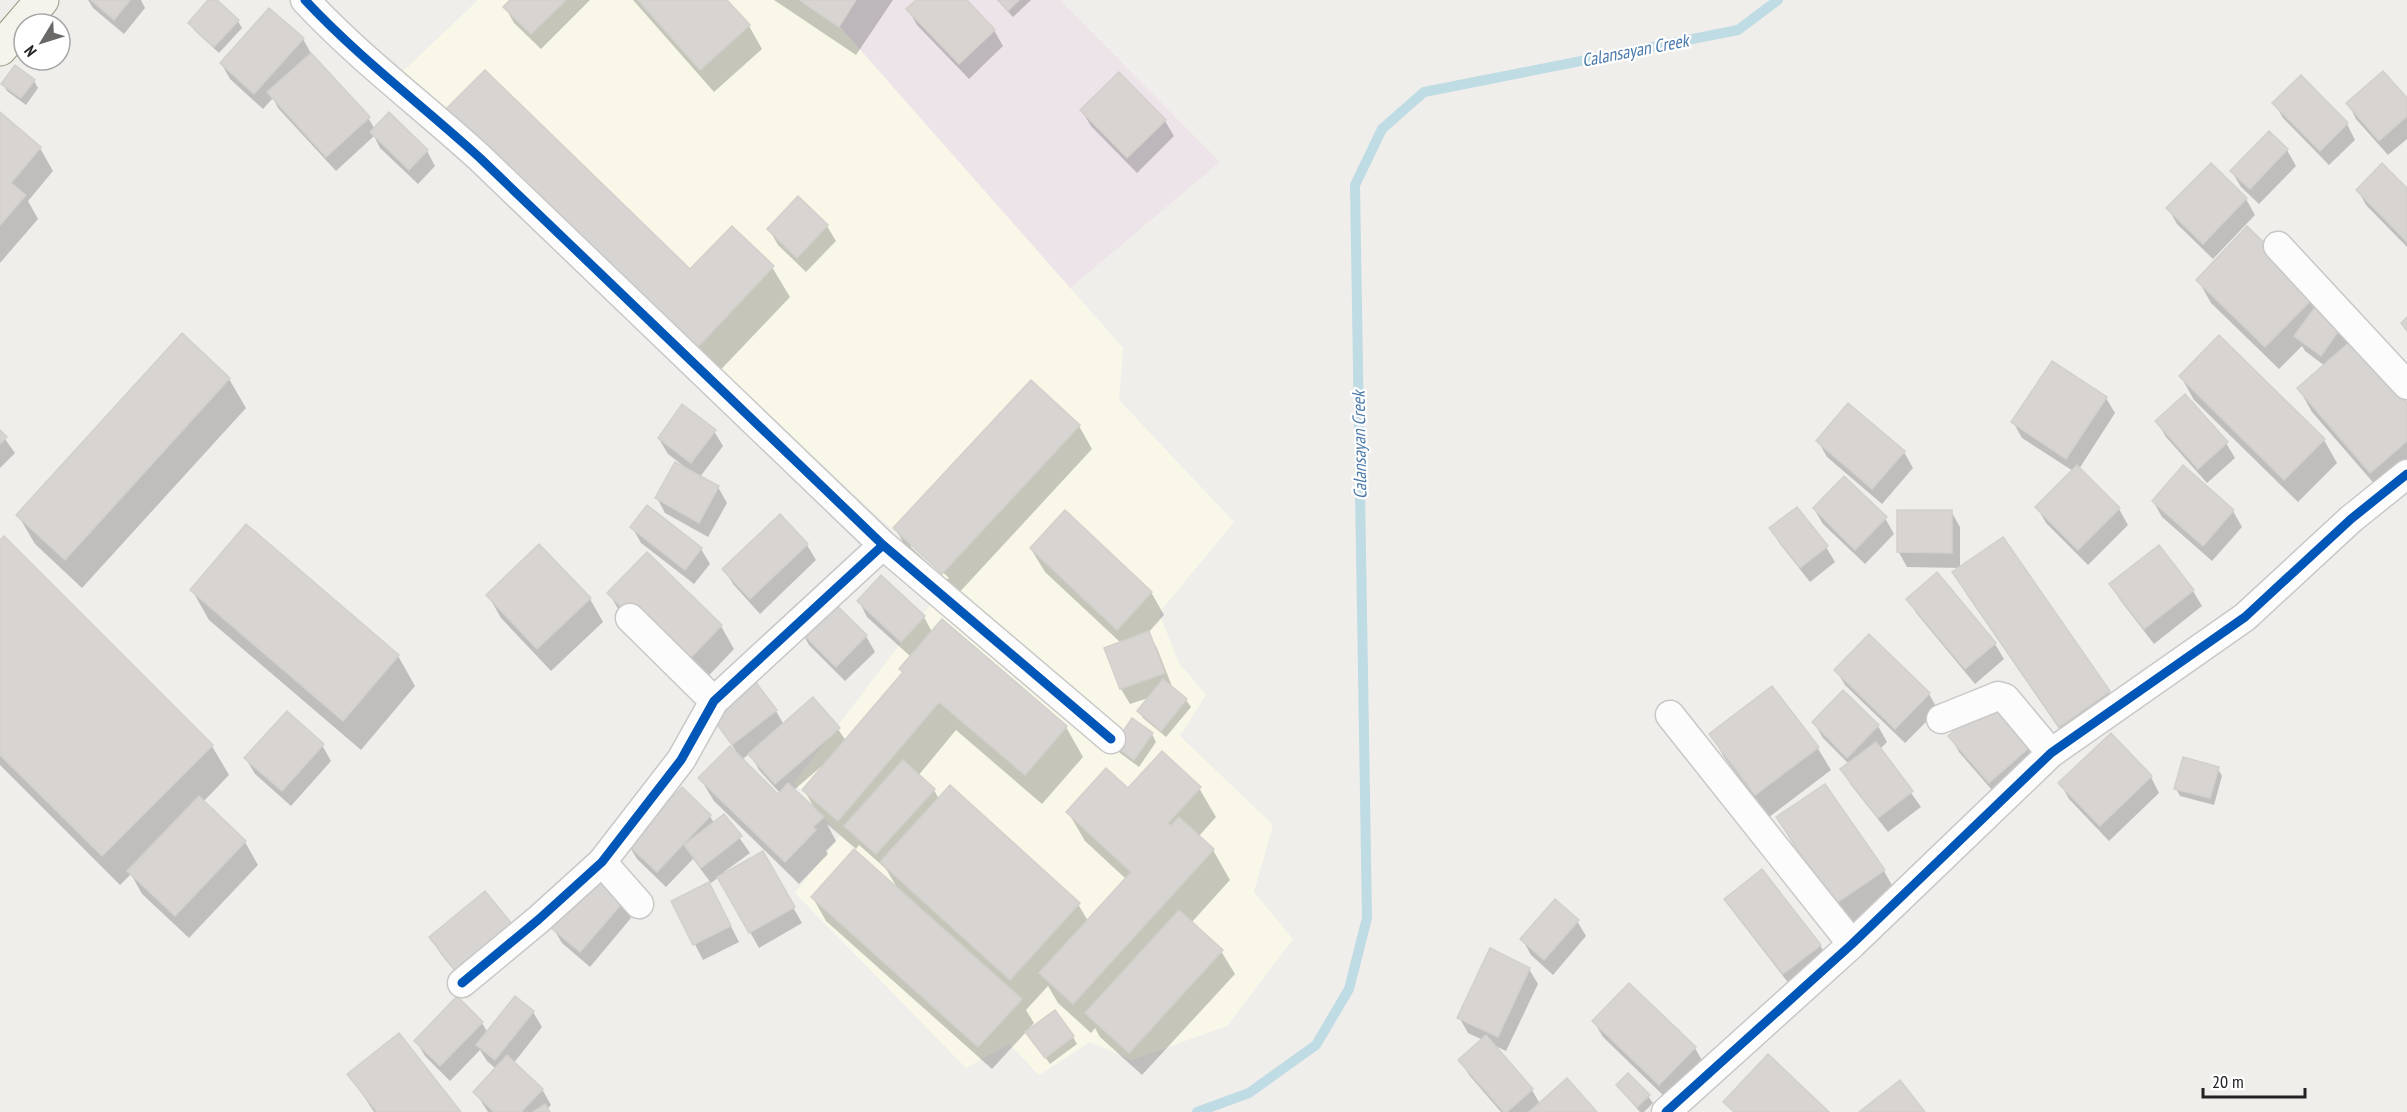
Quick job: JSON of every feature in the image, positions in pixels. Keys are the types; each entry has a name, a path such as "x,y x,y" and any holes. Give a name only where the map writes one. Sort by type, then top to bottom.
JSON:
{"street":[{"path":"0,49 42,0"},
{"path":"305,0 339,37 480,158 884,545 1111,739"},
{"path":"2278,246 2407,385"},
{"path":"1666,1112 1852,944 2051,753 2245,617 2351,519 2407,474"},
{"path":"462,983 538,920 602,862 681,760 714,701 884,545"},
{"path":"630,618 714,701"},
{"path":"1941,719 1998,696 2005,698 2051,753"},
{"path":"1670,715 1852,944"},
{"path":"602,862 639,904"}],"shaded area":[{"path":"478,0 796,0 841,28 1123,348 1119,400 1234,522 1159,613 1179,663 1206,695 1180,736 1273,825 1254,892 1293,939 1227,1026 1132,1060 1090,1042 1039,1075 1009,1044 966,1068 795,893 840,836 794,783 948,581 399,75"},
{"path":"796,0 1060,0 1220,162 1069,289 841,28"}],"building":[{"path":"91,0 130,0 114,20"},
{"path":"208,0 217,0 239,20 214,47 188,23"},
{"path":"510,0 566,0 531,34 503,7"},
{"path":"638,0 727,0 750,25 700,70"},
{"path":"799,0 856,0 839,27"},
{"path":"916,0 967,0 995,30 959,64 906,9"},
{"path":"998,0 1019,0 1008,11"},
{"path":"269,8 304,38 254,94 220,63"},
{"path":"311,53 370,117 326,157 267,92"},
{"path":"12,69 12,72 24,72 35,80 21,98 1,84"},
{"path":"485,70 690,269 732,226 774,266 694,351 438,117"},
{"path":"2383,71 2407,98 2407,116 2379,141 2346,103"},
{"path":"1119,72 1166,120 1127,158 1080,110"},
{"path":"2301,75 2348,123 2320,151 2272,103"},
{"path":"0,112 41,147 11,183 26,195 0,225"},
{"path":"389,112 428,150 409,170 370,132"},
{"path":"2269,131 2288,149 2250,189 2230,171"},
{"path":"2211,163 2247,198 2203,244 2166,208"},
{"path":"2382,163 2407,188 2407,242 2356,190"},
{"path":"798,196 828,225 797,258 767,229"},
{"path":"2247,226 2317,294 2265,347 2196,280"},
{"path":"2318,303 2344,323 2321,356 2294,336"},
{"path":"2407,317 2407,331 2401,323"},
{"path":"182,333 230,378 65,560 16,515"},
{"path":"2219,335 2325,439 2284,480 2179,376"},
{"path":"2352,340 2407,403 2407,441 2370,473 2297,388"},
{"path":"2052,361 2107,397 2066,459 2011,422"},
{"path":"1031,380 1080,425 942,574 893,528"},
{"path":"2185,394 2228,442 2198,469 2155,421"},
{"path":"1848,403 1905,451 1872,489 1816,441"},
{"path":"682,404 716,430 691,463 658,438"},
{"path":"0,430 7,437 0,444"},
{"path":"675,462 719,486 699,523 655,498"},
{"path":"2077,465 2120,508 2078,550 2035,507"},
{"path":"2183,465 2234,510 2203,546 2152,501"},
{"path":"1844,476 1887,517 1855,550 1813,508"},
{"path":"647,505 702,548 685,570 630,527"},
{"path":"1797,507 1828,546 1800,568 1769,528"},
{"path":"1065,510 1152,592 1117,630 1030,548"},
{"path":"1897,510 1952,510 1952,553 1897,552"},
{"path":"780,514 808,544 750,599 722,569"},
{"path":"246,524 399,655 343,721 190,590"},
{"path":"4,536 213,745 102,856 0,755 0,540"},
{"path":"2003,537 2110,691 2059,727 1952,572"},
{"path":"539,544 591,598 537,649 486,595"},
{"path":"2159,545 2194,590 2144,629 2109,584"},
{"path":"647,552 722,625 682,667 607,593"},
{"path":"1937,572 1996,643 1965,669 1906,599"},
{"path":"881,575 925,616 901,642 857,601"},
{"path":"829,598 867,635 836,667 798,629"},
{"path":"942,619 1067,726 1025,775 939,702 838,821 802,790 903,672 899,669"},
{"path":"1149,631 1165,673 1120,689 1104,648"},
{"path":"1869,634 1930,693 1895,729 1834,670"},
{"path":"1163,679 1187,699 1161,731 1137,711"},
{"path":"754,680 777,710 732,745 710,715"},
{"path":"1772,686 1819,747 1755,795 1709,734"},
{"path":"1843,690 1879,725 1847,758 1812,722"},
{"path":"813,697 840,728 775,784 748,754"},
{"path":"1990,698 2032,745 1989,783 1948,736"},
{"path":"287,711 324,744 282,791 244,758"},
{"path":"1132,718 1153,733 1134,760 1114,745"},
{"path":"2111,733 2152,776 2100,826 2058,783"},
{"path":"1876,742 1913,791 1878,818 1840,769"},
{"path":"730,746 778,794 788,783 824,817 813,827 816,830 785,862 698,778"},
{"path":"1162,751 1201,787 1168,823 1171,826 1179,817 1214,849 1073,1004 1039,973 1131,872 1066,812 1106,768 1128,788"},
{"path":"2183,757 2219,767 2210,798 2174,789"},
{"path":"903,760 935,789 876,854 844,826"},
{"path":"1825,784 1885,870 1835,904 1776,817"},
{"path":"950,785 1080,903 1010,980 880,862"},
{"path":"682,787 711,815 657,872 627,844"},
{"path":"199,796 246,841 175,916 127,871"},
{"path":"724,814 742,836 701,868 684,845"},
{"path":"854,849 1022,999 978,1047 811,897"},
{"path":"763,851 795,907 749,933 717,877"},
{"path":"1762,869 1821,945 1783,974 1724,899"},
{"path":"595,877 624,901 580,952 551,928"},
{"path":"709,882 731,926 693,945 671,901"},
{"path":"485,891 512,924 455,970 429,937"},
{"path":"1555,899 1579,920 1544,960 1520,939"},
{"path":"1179,910 1223,950 1129,1053 1085,1013"},
{"path":"1490,948 1530,968 1498,1037 1457,1018"},
{"path":"1629,983 1696,1047 1659,1085 1592,1021"},
{"path":"457,996 483,1022 440,1066 414,1041"},
{"path":"515,996 534,1011 495,1060 476,1045"},
{"path":"1055,1010 1074,1036 1045,1058 1025,1032"},
{"path":"399,1033 461,1112 377,1112 347,1074"},
{"path":"1486,1035 1533,1089 1507,1112 1504,1112 1458,1060"},
{"path":"1768,1054 1829,1112 1734,1112 1723,1102"},
{"path":"507,1055 543,1089 521,1112 494,1112 473,1092"},
{"path":"1628,1073 1650,1095 1637,1107 1616,1085"},
{"path":"1567,1078 1597,1112 1529,1112"},
{"path":"1900,1080 1925,1112 1859,1112"},
{"path":"545,1104 550,1112 533,1112"}],"waterway":[{"name":"Calansayan Creek","path":"1197,1112 1249,1093 1316,1045 1349,989 1367,918 1355,185 1382,129 1424,92 1738,30 1778,0"}],"cycle path":[{"path":"305,0 369,62 480,158 883,545 1111,739"},
{"path":"1666,1112 1852,944 2051,753 2245,617 2351,519 2407,474"},
{"path":"462,983 538,920 602,862 681,760 714,701 883,545"}]}
